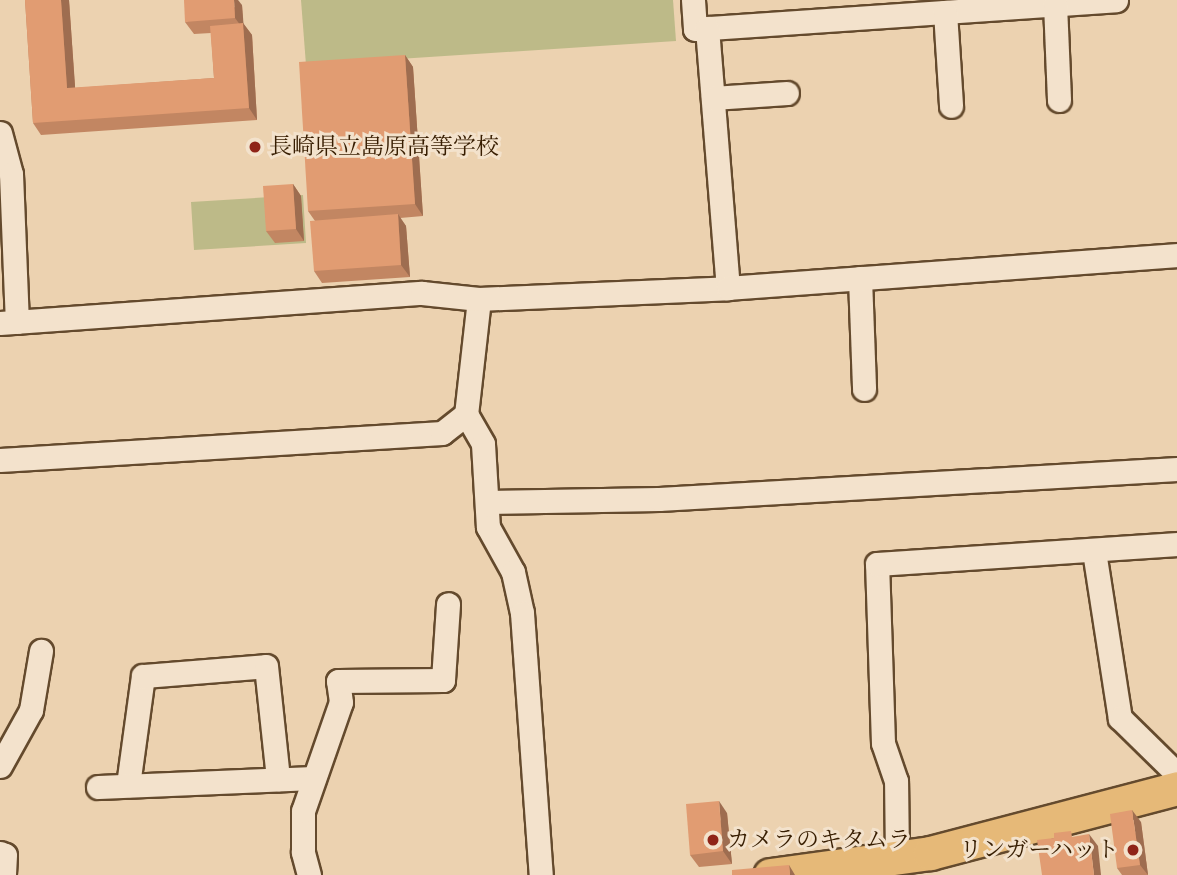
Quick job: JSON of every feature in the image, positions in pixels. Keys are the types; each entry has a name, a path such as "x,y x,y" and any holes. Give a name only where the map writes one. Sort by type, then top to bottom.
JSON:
{"highway":[{"path":"770,875 897,858 1177,788"}],"street":[{"path":"693,0 695,29 1116,0"},
{"path":"1055,4 1059,100"},
{"path":"945,12 951,106"},
{"path":"707,28 728,288"},
{"path":"713,98 788,93"},
{"path":"0,133 11,174 8,323 422,293 479,299 728,288 1177,256"},
{"path":"860,278 864,389"},
{"path":"479,299 467,414 483,444 488,527 513,572 522,613 541,875"},
{"path":"0,460 442,433 467,414"},
{"path":"487,502 659,499 1177,469"},
{"path":"897,858 895,781 883,743 877,564 1177,544"},
{"path":"1094,551 1120,718 1177,774"},
{"path":"309,875 303,852 303,811 341,702 338,681 443,680 448,604"},
{"path":"0,766 31,710 41,651"},
{"path":"128,785 143,676 266,666 278,779"},
{"path":"99,787 314,778"},
{"path":"0,853 5,855 4,875"}],"shaded area":[{"path":"301,0 673,0 676,41 306,65"},
{"path":"303,195 306,243 194,250 191,202"}],"building":[{"path":"25,0 61,0 67,88 214,78 210,26 243,23 249,108 33,123"},
{"path":"184,0 234,0 235,18 185,22"},
{"path":"405,55 415,204 308,211 299,62"},
{"path":"293,184 296,229 266,231 263,186"},
{"path":"398,214 401,265 314,271 310,221"},
{"path":"719,801 723,851 690,855 686,804"},
{"path":"1132,810 1140,865 1117,868 1110,814"},
{"path":"1071,831 1072,837 1089,834 1094,875 1042,875 1037,840 1054,838 1054,833"},
{"path":"789,865 790,875 732,875 732,870"}],"place":[{"name":"長崎県立島原高等学校","path":"255,147"},
{"name":"カメラのキタムラ","path":"713,840"},
{"name":"リンガーハット","path":"1133,850"}]}
